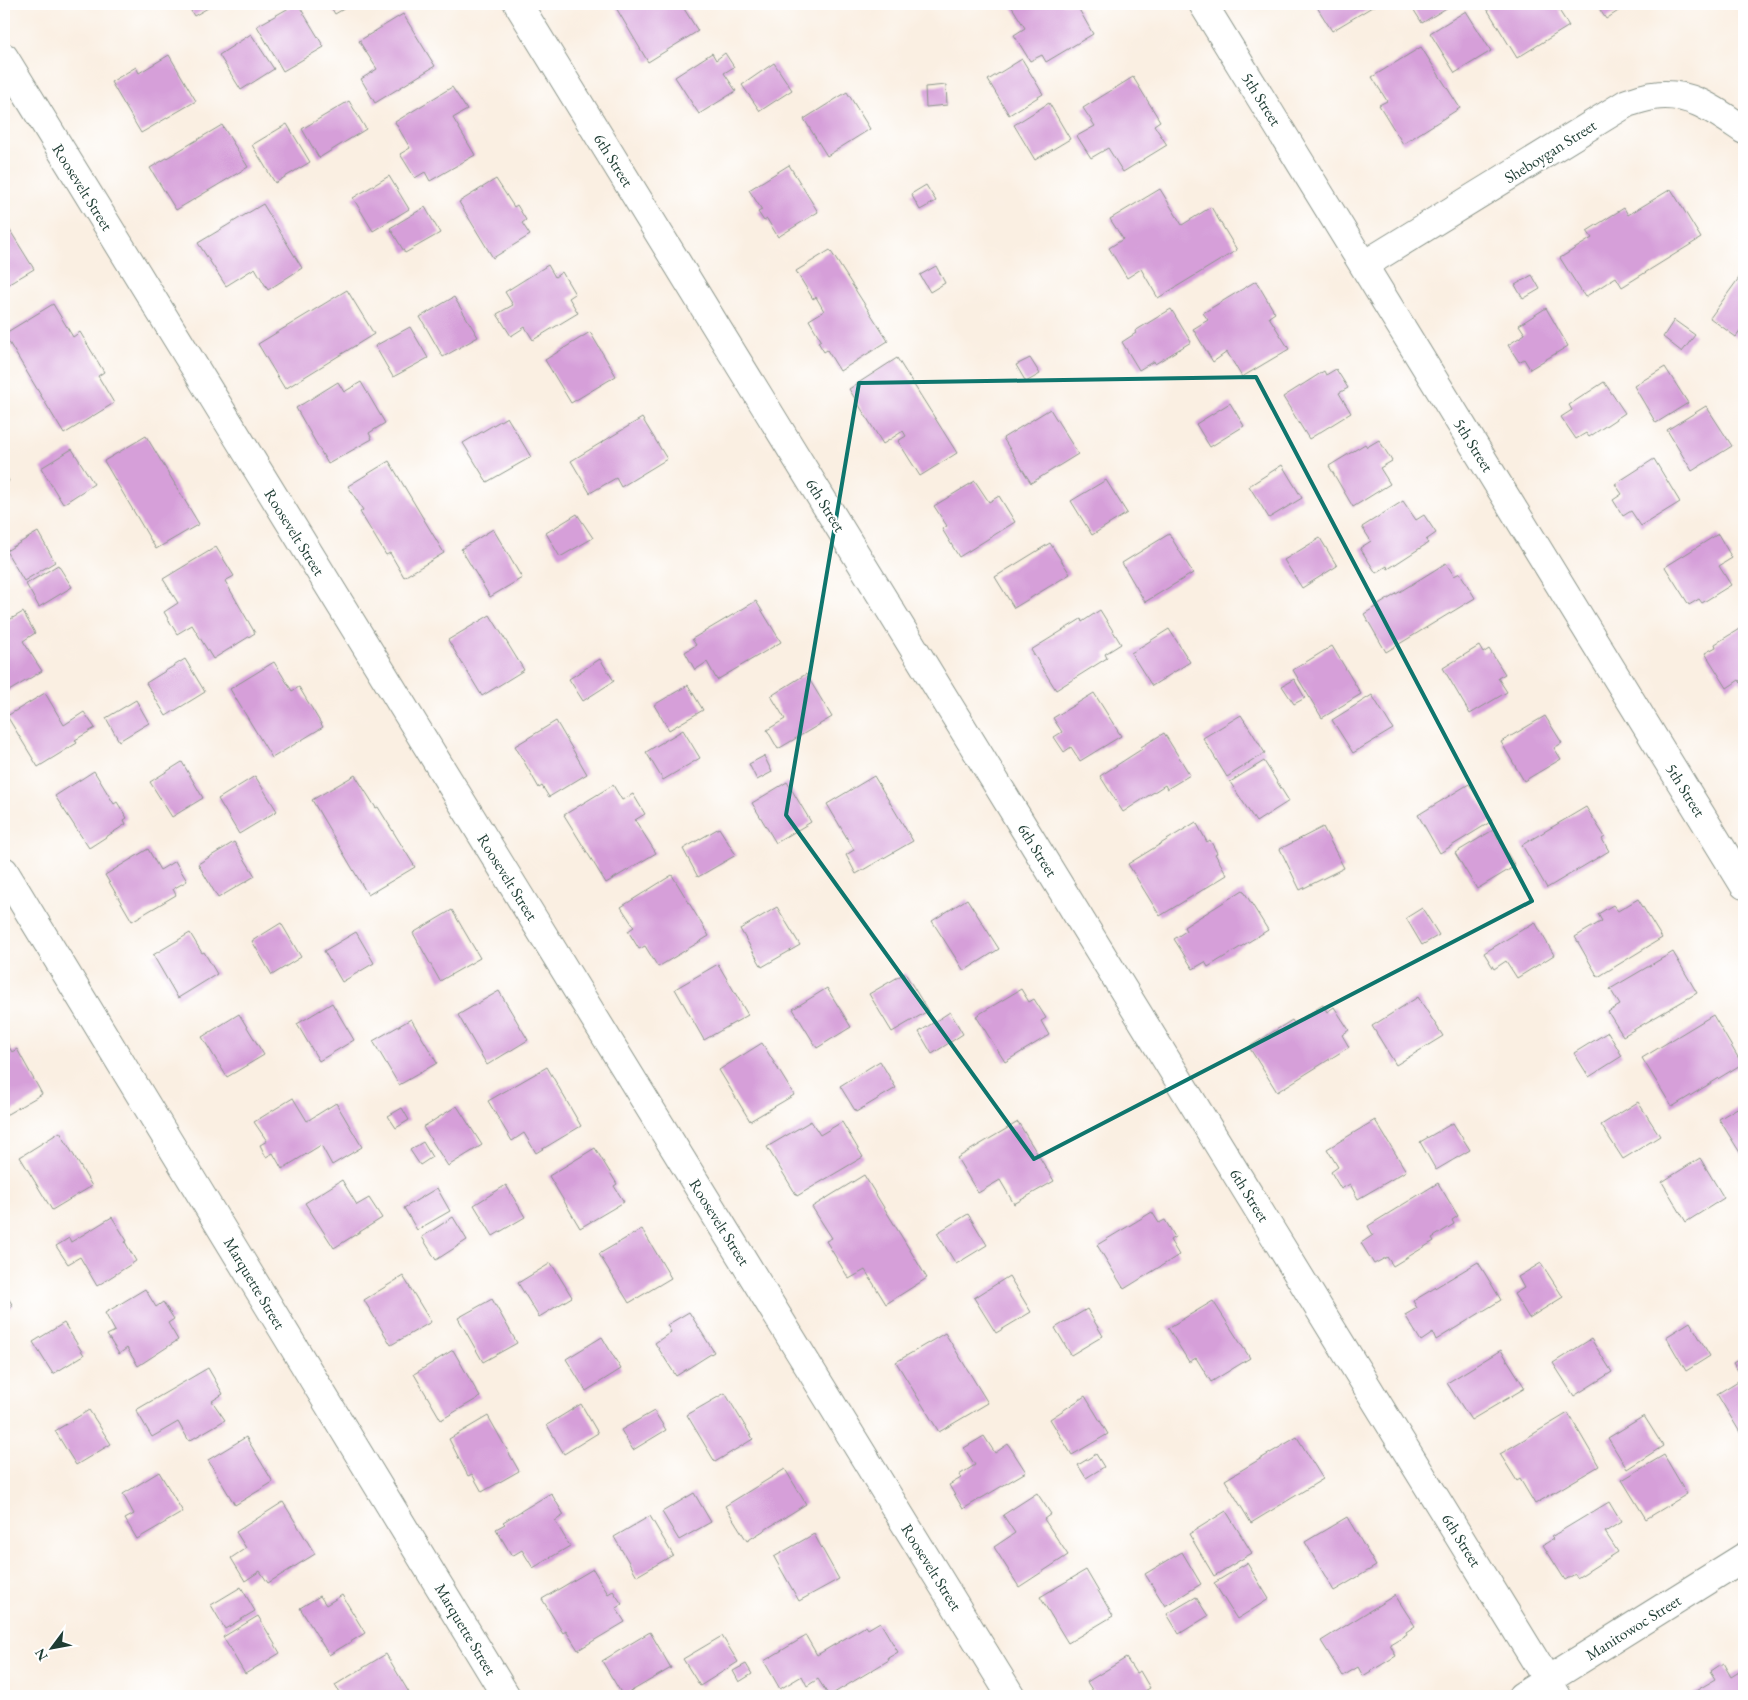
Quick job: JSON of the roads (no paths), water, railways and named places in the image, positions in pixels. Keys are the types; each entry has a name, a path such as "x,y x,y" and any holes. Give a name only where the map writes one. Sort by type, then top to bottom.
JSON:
{"street":[{"name":"6th Street","path":"518,4 1553,1688"},
{"name":"5th Street","path":"1203,4 1744,885"},
{"name":"Roosevelt Street","path":"4,57 1012,1696"},
{"name":"Sheboygan Street","path":"1364,266 1627,103 1653,96 1681,96 1707,105 1744,130"},
{"name":"Marquette Street","path":"4,871 506,1696"},
{"name":"Manitowoc Street","path":"1522,1696 1553,1688 1744,1558"}]}
